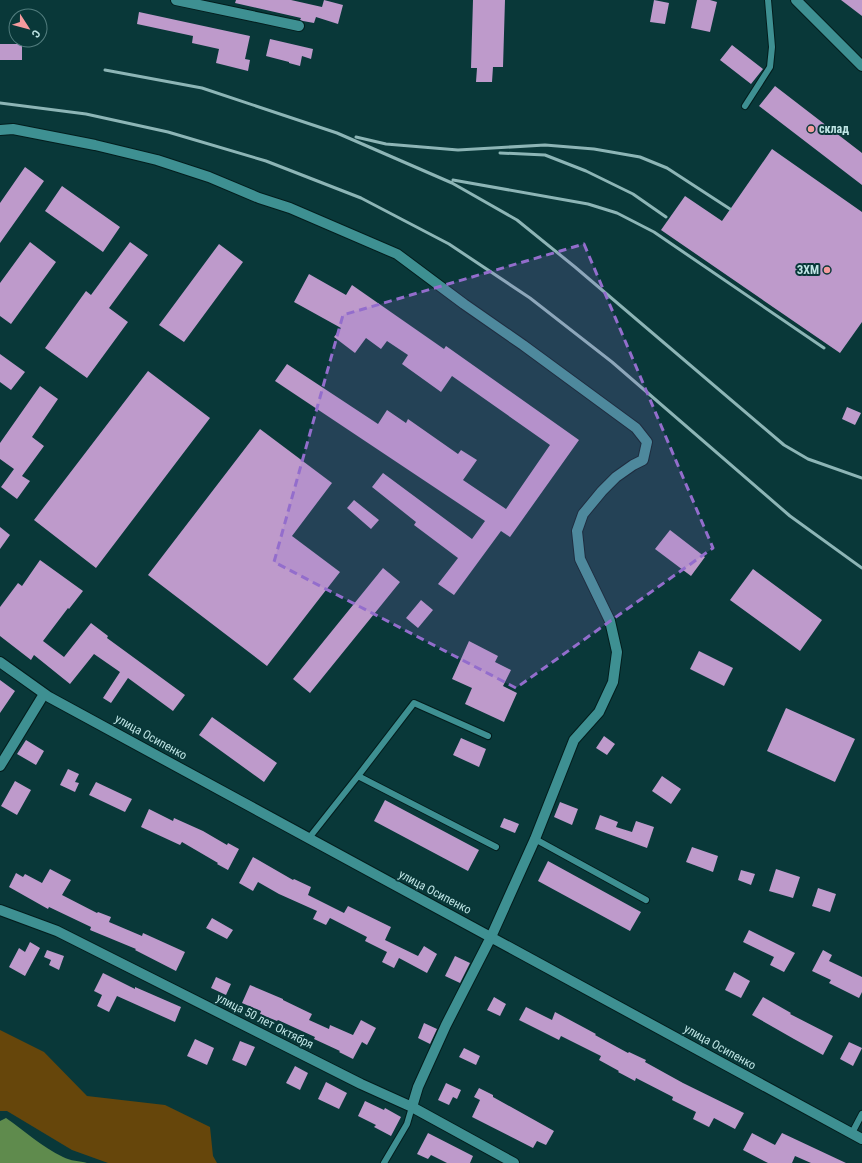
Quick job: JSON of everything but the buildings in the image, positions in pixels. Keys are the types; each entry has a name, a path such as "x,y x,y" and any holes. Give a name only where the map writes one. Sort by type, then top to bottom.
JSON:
{"street":[{"path":"176,0 299,26"},
{"path":"796,0 862,66"},
{"path":"0,130 13,129 157,160 209,177 259,198 290,208 397,254 636,428 647,442 643,460 616,477 602,491 583,514 577,531 580,558 610,621 617,652 613,682 599,712 574,740 535,840 491,937 446,1025 418,1087 412,1107"},
{"name":"улица Осипенко","path":"0,662 44,694 862,1139"},
{"path":"0,766 44,694"},
{"name":"улица 50 лет Октября","path":"0,910 57,931 361,1084 412,1107 514,1163"}],"lane":[{"path":"745,106 770,67 772,47 768,0"},
{"path":"309,838 414,703 488,736"},
{"path":"358,776 496,847"},
{"path":"535,840 646,900"},
{"path":"384,1163 407,1124 412,1107"},
{"path":"852,1134 862,1114"}],"highlighted area":[{"path":"584,244 713,548 516,688 274,562 343,315"}],"shaded area":[{"path":"0,1030 44,1052 87,1096 165,1105 210,1127 213,1156 217,1163 108,1163 72,1150 7,1111 0,1111"},
{"path":"6,1118 55,1153 69,1159 87,1163 0,1163 0,1121"}],"railway":[{"path":"105,70 202,88 337,133 452,183 517,220 575,267 784,445 808,459 862,478"},
{"path":"0,103 86,114 168,132 266,161 361,198 449,244 530,298 612,362 790,516 862,568"},
{"path":"356,137 386,144 458,150 545,145 594,149 640,157 667,168 730,209"},
{"path":"500,153 545,155 586,171 633,194 666,217"},
{"path":"453,180 588,204 617,213 654,232 824,348"}],"place":[{"name":"склад","path":"811,129"},
{"name":"ЗХМ","path":"827,270"}]}
